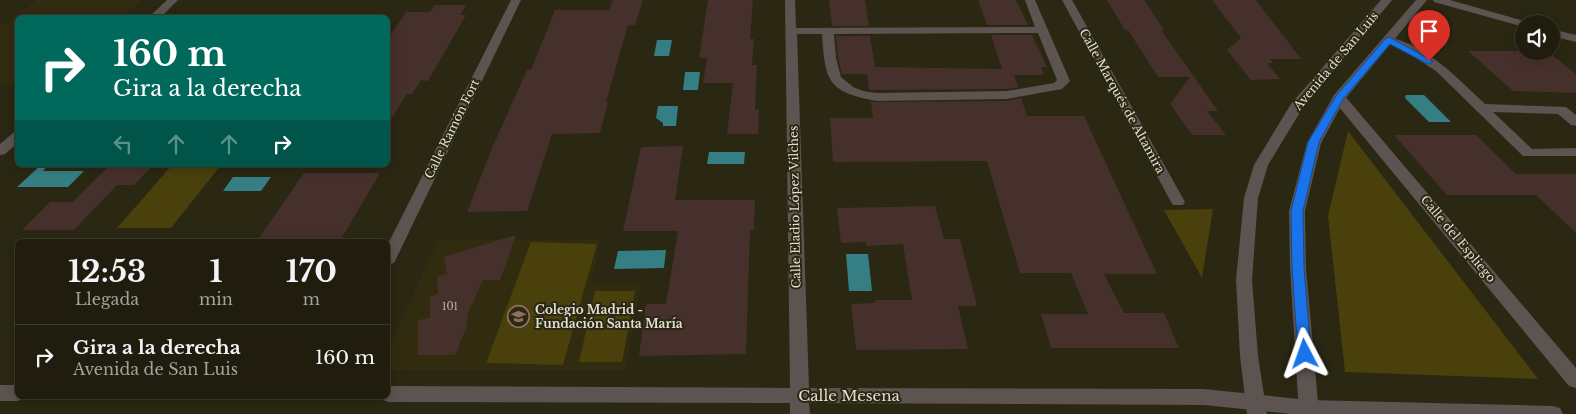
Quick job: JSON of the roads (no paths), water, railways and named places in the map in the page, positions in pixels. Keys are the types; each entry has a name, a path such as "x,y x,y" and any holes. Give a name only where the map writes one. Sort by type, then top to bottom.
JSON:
{"street":[{"path":"156,15 173,0"},
{"name":"Calle Ramón Fort","path":"390,255 516,0"},
{"name":"Calle Eladio López Vilches","path":"790,0 799,405"},
{"path":"828,31 830,73 842,86 860,95 877,97 1006,95 1058,86 1064,80 1030,0"},
{"name":"Calle Marqués de Altamira","path":"1067,0 1178,202"},
{"name":"Avenida de San Luis","path":"1256,408 1244,280 1252,198 1261,165 1296,107 1387,0"},
{"path":"1309,411 1298,268 1297,211 1314,142 1339,98 1422,0"},
{"path":"1438,0 1515,21"},
{"path":"791,31 1043,30"},
{"path":"1560,35 1576,39"},
{"path":"1389,40 1418,54 1440,68 1528,153 1576,152"},
{"name":"Calle del Espliego","path":"1339,98 1576,381"},
{"path":"1483,108 1561,110 1576,122"},
{"path":"0,151 15,138"},
{"path":"0,393 15,393"},
{"name":"Calle Mesena","path":"390,394 799,405 1204,397 1256,408 1309,411 1553,414"}],"water":[{"path":"657,40 672,40 669,56 654,56"},
{"path":"685,72 700,72 698,90 683,90"},
{"path":"1406,95 1424,95 1451,122 1429,122 1405,98"},
{"path":"658,106 678,106 676,126 663,126 663,123 656,118"},
{"path":"709,152 745,152 744,164 707,164"},
{"path":"39,167 46,167 43,171 84,171 68,187 17,187"},
{"path":"233,177 271,177 261,191 223,191"},
{"path":"666,250 664,268 614,269 618,251"},
{"path":"846,254 868,254 872,291 849,291"}],"place":[{"name":"Colegio Madrid - Fundación Santa María","path":"519,317"}]}
